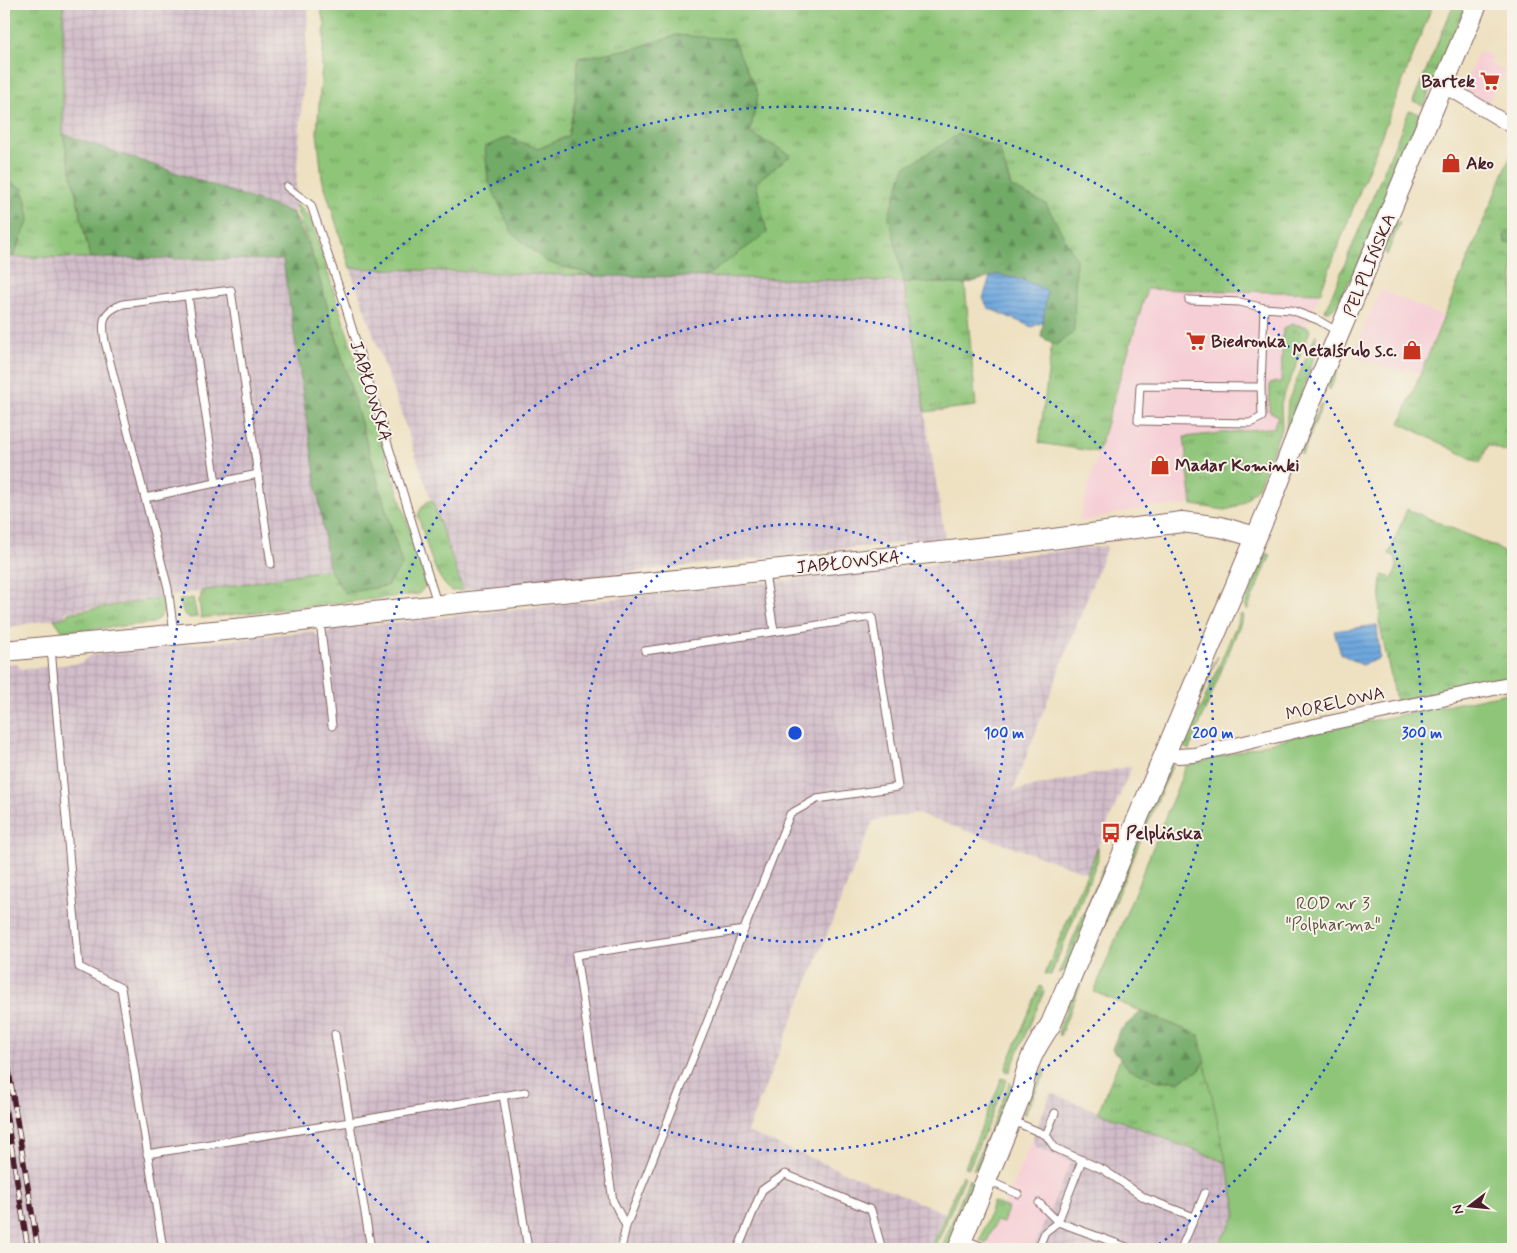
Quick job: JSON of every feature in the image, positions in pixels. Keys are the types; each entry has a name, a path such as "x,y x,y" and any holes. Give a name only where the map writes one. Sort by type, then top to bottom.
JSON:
{"main road":[{"name":"PELPLIŃSKA","path":"961,1244 1021,1095 1042,1063 1046,1053 1051,1024 1477,4"},
{"name":"JABŁOWSKA","path":"4,652 764,572 1064,538 1182,522 1220,527 1256,537"}],"street":[{"path":"1443,87 1457,92 1513,128"},
{"name":"MORELOWA","path":"1165,753 1178,756 1194,755 1315,726 1513,684"}],"lane":[{"name":"JABŁOWSKA","path":"288,187 311,205 344,302 438,606"},
{"path":"174,634 168,588 105,342 103,323 105,315 113,308 123,304 231,290 271,564"},
{"path":"188,296 216,483"},
{"path":"1189,300 1240,302 1264,308 1291,310 1318,320 1340,333"},
{"path":"1261,387 1140,386 1138,421 1250,423 1262,417 1261,387 1264,308"},
{"path":"145,498 258,474"},
{"path":"764,572 774,632"},
{"path":"621,1249 626,1226 790,814 817,799 898,787 872,617 646,650"},
{"path":"320,619 332,726"},
{"path":"51,647 79,967 121,988 163,1249"},
{"path":"626,1226 613,1202 576,955 744,930"},
{"path":"335,1034 371,1249"},
{"path":"147,1154 525,1092"},
{"path":"503,1095 528,1249"},
{"path":"1046,1135 1055,1113"},
{"path":"1011,1120 1046,1135 1055,1148 1104,1170 1146,1198 1194,1217"},
{"path":"1038,1249 1045,1232 1058,1222 1082,1160"},
{"path":"738,1249 762,1190 785,1174 871,1210 881,1246 880,1249"},
{"path":"986,1180 1018,1194"},
{"path":"1181,1249 1205,1193"},
{"path":"1039,1203 1058,1222 1132,1249"},
{"path":"961,1244 988,1249"}],"shaded area":[{"path":"63,4 309,4 294,213 63,134"},
{"path":"1479,51 1493,57 1489,64 1505,72 1487,103 1463,89"},
{"path":"4,257 283,260 329,569 281,579 65,612 66,617 4,628"},
{"path":"350,268 904,282 945,538 463,590"},
{"path":"1147,289 1320,293 1279,392 1282,427 1184,437 1192,505 1150,507 1078,522"},
{"path":"1380,289 1444,317 1420,374 1407,368 1406,371 1388,368 1353,356"},
{"path":"1107,546 1013,791 1132,766 1087,873 915,813 873,821 747,1132 945,1213 930,1249 4,1249 4,665 17,664 21,669 81,663 89,656 312,631 317,636 327,635 332,629"},
{"path":"1051,1093 1227,1163 1237,1213 1216,1249 1033,1249 1071,1162 1035,1147 1033,1137"},
{"path":"1033,1137 1035,1147 1071,1162 1033,1249 985,1249"}],"green space":[{"path":"4,4 63,4 63,134 90,258 13,257 29,220 24,190 4,180"},
{"path":"318,4 1433,4 1320,293 1147,289 1098,452 1039,443 1052,342 1056,345 1046,204 1011,187 999,148 905,282 965,284 976,406 925,412 904,282 705,277 766,233 756,182 750,133 758,94 677,35 636,48 575,103 568,136 538,149 508,137 547,262 597,276 350,268 322,178 317,132 325,23"},
{"path":"1454,4 1464,4 1465,7 1424,106 1413,101"},
{"path":"677,35 733,39 758,94 750,133 791,155 756,182 767,233 705,277 597,276 547,262 513,234 488,180 485,147 508,137 538,149 568,136 575,103 578,58 636,48"},
{"path":"1409,111 1421,114 1362,257 1336,306 1329,311 1325,311"},
{"path":"63,134 294,213 313,257 402,565 387,586 345,593 329,569 283,260 90,258"},
{"path":"959,134 999,148 1011,187 1046,204 1076,259 1074,332 1056,345 1041,337 1047,291 997,275 965,284 904,282 889,215 905,167"},
{"path":"1513,150 1513,454 1488,445 1480,463 1400,423"},
{"path":"4,180 24,189 29,220 13,257 4,257"},
{"path":"295,205 300,207 311,220 425,577 425,586 419,594 201,618 199,600 201,591 329,569 345,593 402,565 313,257"},
{"path":"1397,222 1400,222 1387,255 1384,251 1385,246"},
{"path":"1513,227 1513,243 1505,243 1504,236"},
{"path":"1292,324 1308,327 1310,331 1281,403 1282,427 1258,487 1244,502 1233,508 1225,510 1192,505 1184,437 1276,427 1274,425 1278,416 1269,411 1270,383 1281,382 1283,329"},
{"path":"1316,334 1315,355 1285,438 1283,438 1286,430 1288,401"},
{"path":"1344,353 1330,390 1327,385 1340,356"},
{"path":"1323,403 1302,455 1300,452 1320,405"},
{"path":"432,500 463,590 451,591 444,584 430,556 418,516 423,506"},
{"path":"1407,509 1496,547 1513,559 1513,677 1396,701 1379,621 1382,575 1393,578 1397,566 1395,556 1389,554"},
{"path":"1266,553 1271,555 1247,610 1244,607"},
{"path":"165,597 163,612 153,623 63,632 54,619 67,617 68,613"},
{"path":"193,598 197,617 190,618 184,614 179,600"},
{"path":"1241,614 1244,615 1189,750 1184,747"},
{"path":"1218,656 1181,744 1179,740 1203,684"},
{"name":"ROD nr 3 \"Polpharma\"","path":"1513,692 1513,1249 1216,1249 1237,1213 1199,1035 1094,992 1186,766 1292,737"},
{"path":"1173,764 1102,931 1100,929 1166,770"},
{"path":"1098,847 1098,859 1051,975 1045,974"},
{"path":"1105,864 1102,881 1066,969 1060,973 1059,972"},
{"path":"1096,937 1100,937 1060,1036 1058,1031"},
{"path":"1040,986 1044,992 1008,1072 1005,1070"},
{"path":"1141,1012 1199,1035 1205,1060 1200,1070 1178,1081 1159,1081 1130,1070 1112,1049 1119,1031"},
{"path":"1120,1059 1130,1070 1200,1070 1205,1060 1227,1163 1098,1112"},
{"path":"1044,1068 1045,1074 1024,1115 1023,1112"},
{"path":"1002,1078 1007,1080 969,1168 965,1167"},
{"path":"1010,1082 1014,1089 982,1167 973,1170"},
{"path":"962,1175 965,1177 935,1249 931,1249"},
{"path":"969,1179 974,1183 949,1249 941,1249"},
{"path":"993,1202 1008,1208 1003,1223 996,1221 986,1244 980,1241"}],"water":[{"path":"997,275 1023,280 1047,291 1043,322 1032,327 988,308 983,298 990,277"},
{"path":"1377,625 1380,658 1362,665 1341,654 1334,631"}],"railway":[{"path":"4,1041 38,1249"},
{"path":"4,1101 28,1249"}],"place":[{"name":"Bartek","path":"1490,81"},
{"name":"Ako","path":"1451,163"},
{"name":"Biedronka","path":"1196,341"},
{"name":"Metalśrub s.c.","path":"1412,350"},
{"name":"Madar Kominki","path":"1160,465"},
{"name":"Pelplińska","path":"1111,833"}]}
